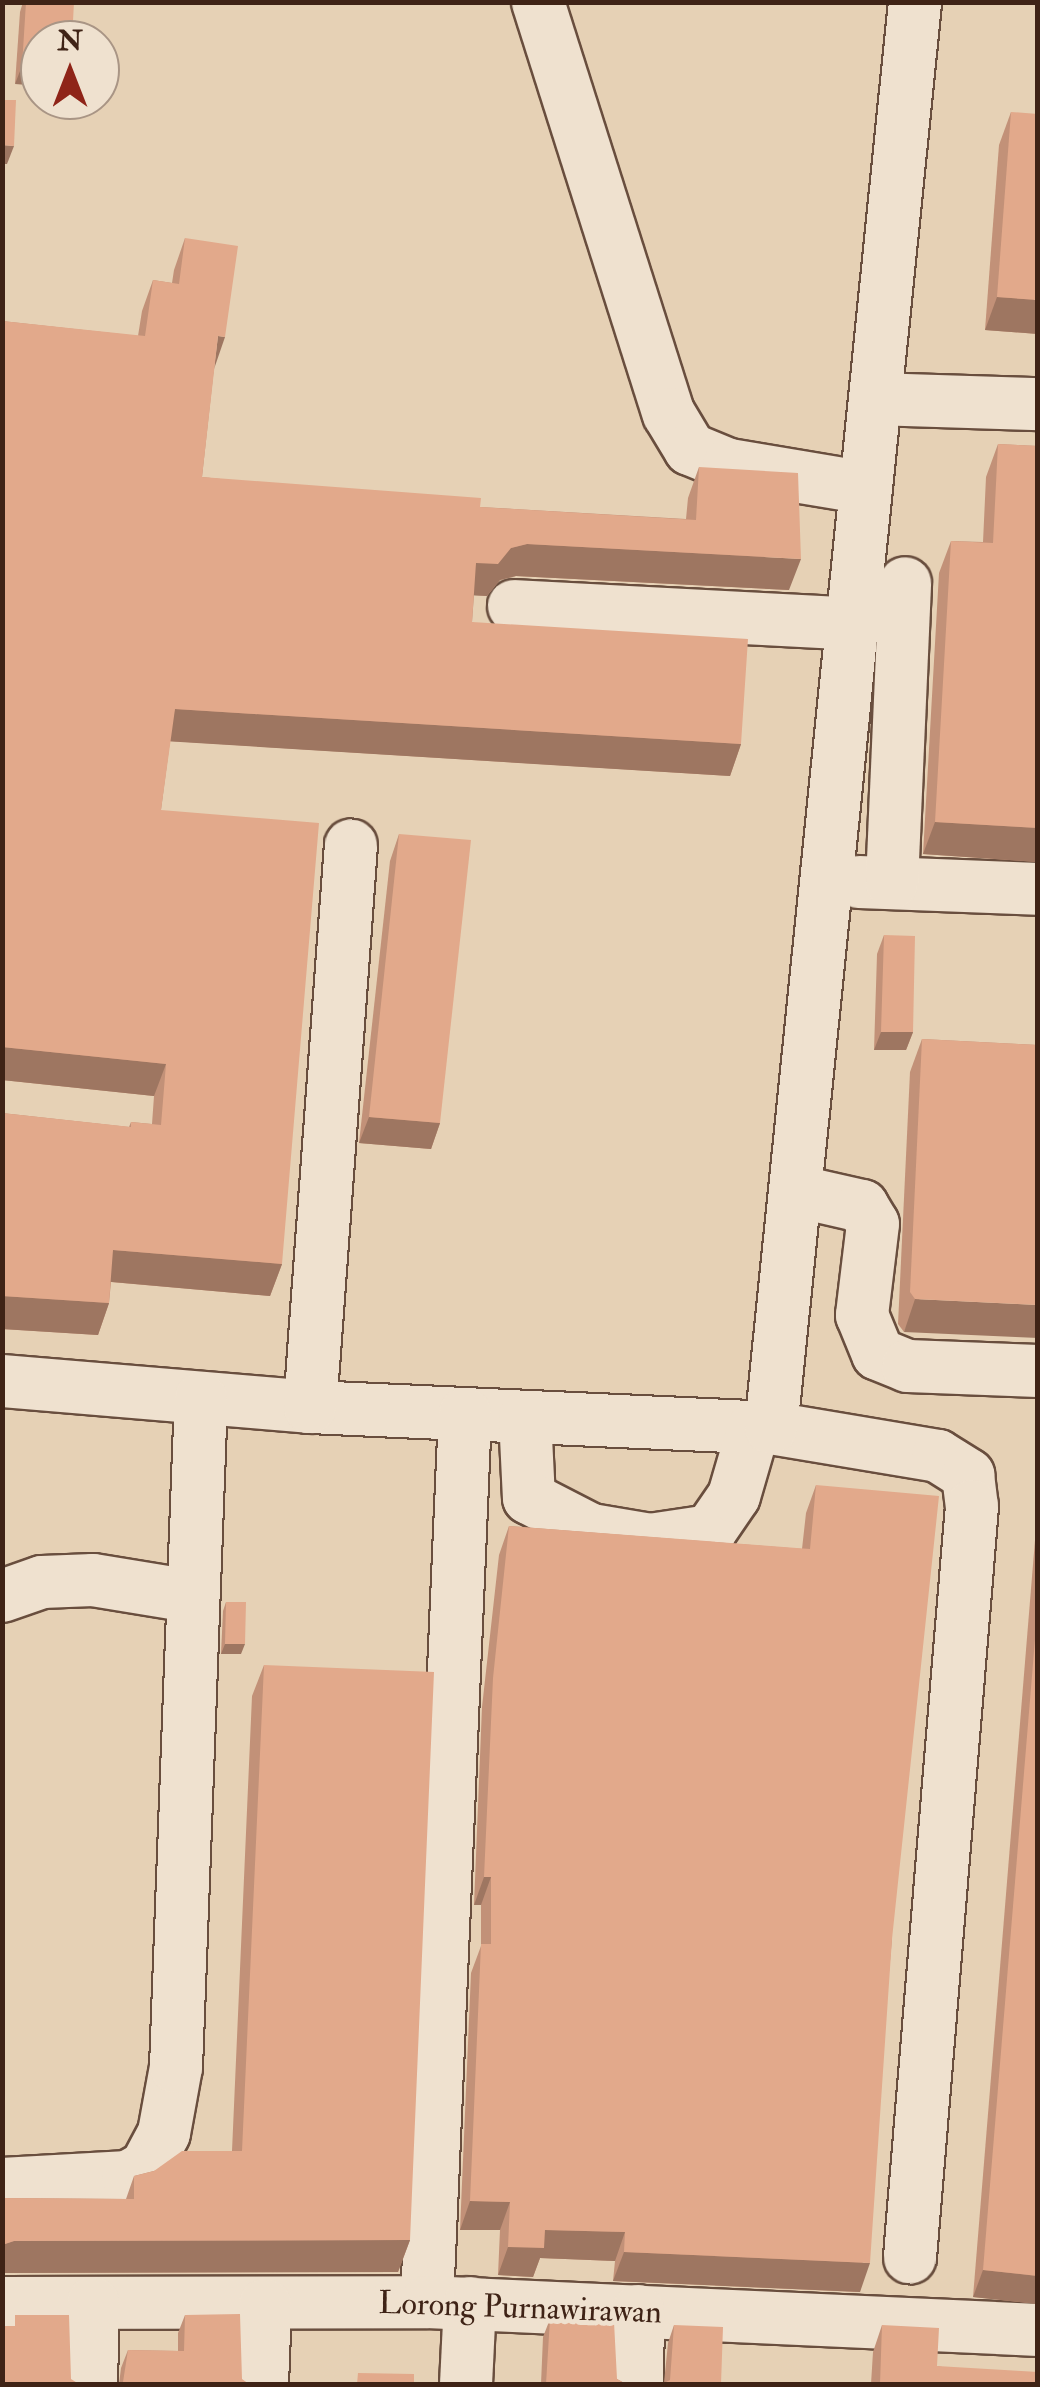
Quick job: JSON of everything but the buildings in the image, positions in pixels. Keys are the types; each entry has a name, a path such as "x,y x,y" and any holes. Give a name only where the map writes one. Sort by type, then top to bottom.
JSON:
{"street":[{"path":"538,2 669,414 690,449 729,465 866,488"},
{"path":"525,1417 530,1498 591,1530 650,1540 710,1531 734,1496 763,1428 796,1190 915,2"},
{"path":"876,399 1038,404"},
{"path":"892,883 904,583"},
{"path":"514,606 852,624"},
{"path":"310,1407 351,845"},
{"path":"827,880 1038,889"},
{"path":"796,1190 862,1206 873,1224 862,1315 878,1354 908,1366 1038,1371"},
{"path":"2,1381 310,1407 763,1428 938,1456 958,1466 972,1484 910,2257"},
{"path":"2,2184 128,2177 146,2168 164,2134 176,2067 201,1398"},
{"path":"465,1414 445,1844 449,2303 466,2384"},
{"path":"2,1596 42,1582 93,1580 191,1596"},
{"name":"Lorong Purnawirawan","path":"2,2303 449,2303 1038,2330"},
{"path":"91,2384 93,2303"},
{"path":"262,2384 264,2304"},
{"path":"638,2311 638,2384"}]}
